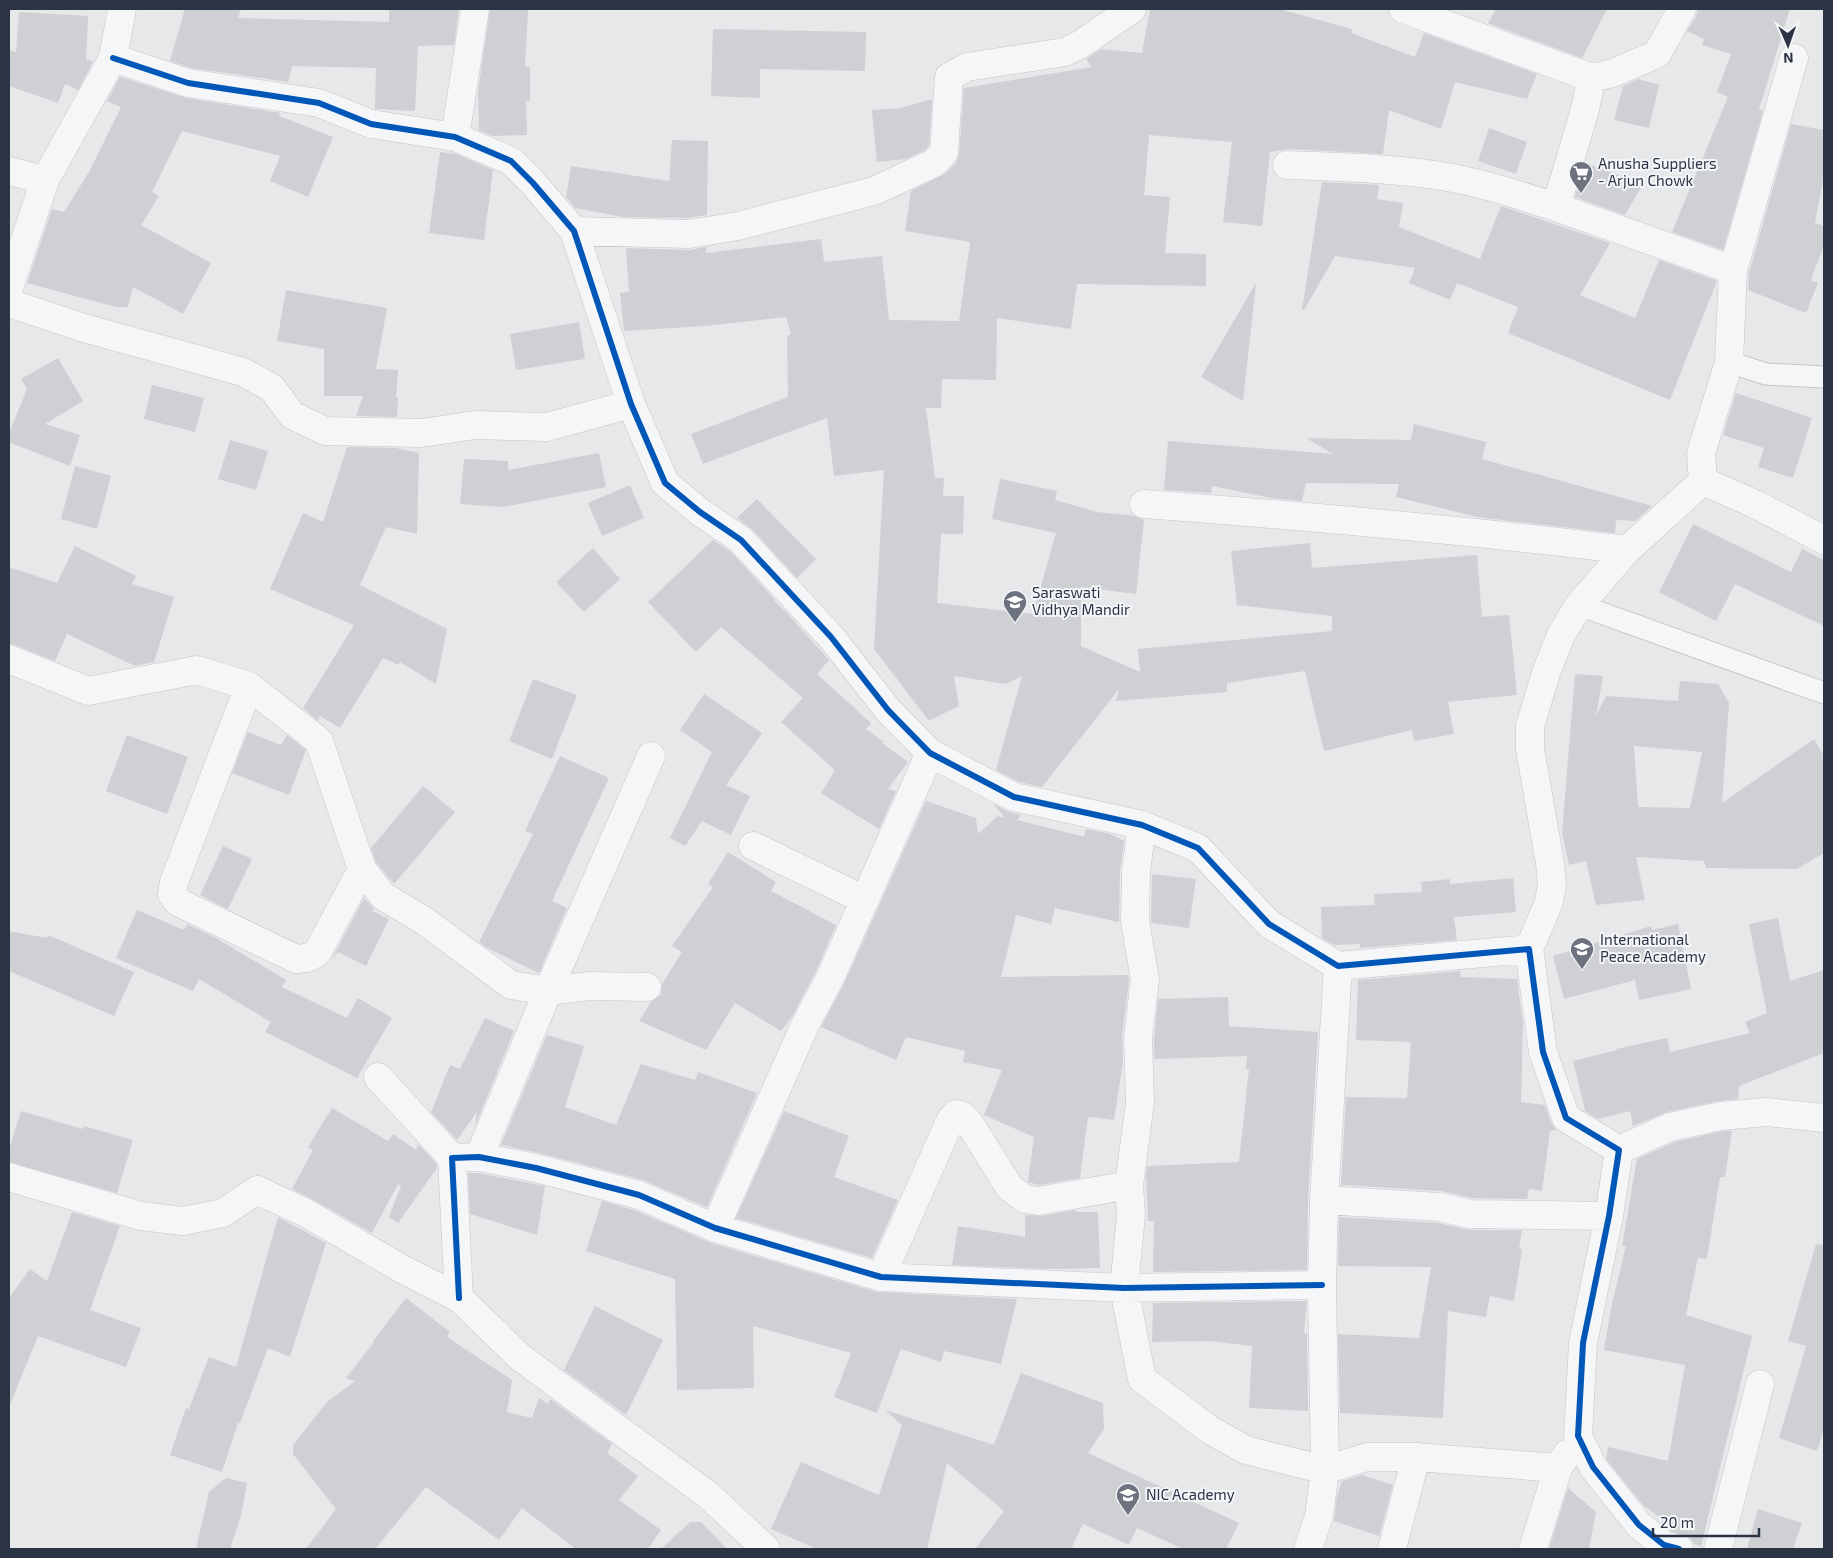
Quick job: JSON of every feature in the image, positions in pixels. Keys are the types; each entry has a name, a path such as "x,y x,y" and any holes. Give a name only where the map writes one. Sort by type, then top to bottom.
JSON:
{"street":[{"path":"9,288 45,180 113,58 122,9"},
{"path":"455,137 476,9"},
{"path":"574,231 690,234 738,226 874,191 934,163 944,152 950,77 967,67 1065,52 1081,44 1132,9"},
{"path":"1403,9 1592,78 1613,73 1656,54 1682,9"},
{"path":"113,58 188,83 319,102 372,124 455,137 511,161 533,183 574,231 631,404 665,484 700,512 741,540 831,637 888,710 930,753 1014,797 1142,825 1198,848 1269,924 1338,966 1529,949"},
{"path":"1703,481 1701,453 1729,362 1733,270 1794,58"},
{"path":"1556,207 1584,113 1592,78"},
{"path":"1286,165 1377,169 1435,175 1499,188 1733,270"},
{"path":"9,171 45,180"},
{"path":"9,303 84,328 244,372 272,388 292,415 325,431 422,433 475,425 547,427 631,404"},
{"path":"1703,481 1755,504 1824,540"},
{"path":"1619,1150 1566,1118 1543,1052 1529,949 1549,902 1552,885 1550,863 1530,749 1530,726 1547,670 1561,635 1579,605 1627,550 1703,481"},
{"path":"1144,504 1352,520 1513,536 1627,550"},
{"path":"9,659 88,691 197,670 249,686 319,741 362,869 383,896 423,920 512,985 548,991 590,986 647,987"},
{"path":"249,686 174,882 172,894 178,902 296,959 307,958 317,953 362,869"},
{"path":"715,1228 804,1025 830,978 930,753"},
{"path":"479,1157 548,991 651,756"},
{"path":"1142,825 1136,871 1135,922 1145,979 1138,1038 1140,1103 1129,1185 1130,1215 1124,1288 1142,1379 1210,1430 1246,1450 1325,1470 1367,1457 1416,1457 1558,1468"},
{"path":"753,846 865,900"},
{"path":"1308,1549 1318,1516 1325,1470 1322,1285 1324,1200 1338,966"},
{"path":"378,1077 452,1158 458,1298"},
{"path":"1619,1150 1670,1127 1721,1116 1766,1112 1824,1118"},
{"path":"881,1277 951,1119 956,1114 963,1116 970,1124 1010,1188 1025,1199 1039,1201 1129,1185"},
{"path":"1619,1150 1609,1216 1583,1343 1578,1436 1593,1467 1639,1524 1664,1545 1680,1549"},
{"path":"452,1158 479,1157 536,1168 639,1195 715,1228 881,1277 1124,1288 1322,1285"},
{"path":"9,1177 141,1216 183,1221 222,1213 257,1190 306,1213 402,1269 458,1298 521,1358 708,1495 766,1549"},
{"path":"1324,1200 1440,1207 1470,1214 1609,1216"},
{"path":"1718,1549 1760,1384"},
{"path":"1533,1549 1558,1468 1578,1436"},
{"path":"1392,1549 1416,1457"}],"lane":[{"path":"1729,362 1766,374 1824,377"},
{"path":"1579,605 1824,693"}],"building":[{"path":"185,9 241,9 238,18 389,22 389,9 459,9 454,45 418,46 415,111 375,109 376,68 292,66 288,82 192,68 170,61"},
{"path":"490,9 528,9 525,67 530,67 530,101 526,101 527,135 492,136 479,130 478,92"},
{"path":"1150,9 1279,9 1352,29 1351,33 1415,57 1424,33 1537,74 1527,99 1455,82 1441,129 1389,110 1383,154 1288,149 1270,152 1262,226 1223,222 1232,142 1149,135 1144,195 1170,197 1165,253 1206,254 1206,286 1077,284 1071,329 997,318 996,380 942,379 941,408 926,408 935,478 944,478 943,496 964,496 963,534 941,534 937,603 1033,614 1056,533 992,519 1000,479 1057,491 1055,500 1097,512 1135,516 1144,520 1136,594 1081,587 1081,646 1140,672 1138,649 1332,631 1332,616 1237,605 1231,551 1310,543 1312,568 1477,555 1482,617 1509,615 1517,695 1448,702 1454,734 1414,741 1412,730 1324,751 1305,671 1227,683 1227,692 1116,701 1119,689 1042,787 1019,782 996,770 1022,676 1006,684 954,676 959,706 929,721 874,649 884,470 834,476 827,418 703,464 691,434 788,397 787,336 791,334 786,317 705,326 624,331 620,293 629,292 626,248 689,250 706,247 706,253 821,239 824,262 882,256 889,320 959,321 970,242 905,231 911,191 945,174 956,163 959,154 964,88 1092,67 1086,59 1102,49 1142,53"},
{"path":"1496,9 1607,9 1582,58 1488,23"},
{"path":"1698,9 1790,9 1759,109 1763,111 1723,250 1672,232 1728,97 1717,92 1731,54 1702,45 1704,39 1687,31 1696,17"},
{"path":"19,12 88,16 86,59 93,62 78,90 65,84 58,103 9,86 9,50 16,52"},
{"path":"713,29 866,32 865,71 760,69 760,98 711,96"},
{"path":"120,77 186,98 280,113 279,116 333,137 308,197 270,181 280,156 182,131 152,192 159,196 141,225 211,263 183,314 133,287 128,307 116,307 27,283 52,209 64,212 89,172 121,107 107,101"},
{"path":"1638,79 1659,85 1649,128 1614,120 1623,86"},
{"path":"932,99 929,146 925,150 906,159 877,162 872,110 900,108"},
{"path":"1791,124 1824,130 1824,175 1815,223 1824,226 1824,245 1811,280 1818,283 1806,313 1748,290 1749,273"},
{"path":"1489,128 1527,142 1516,174 1478,161"},
{"path":"672,140 708,141 707,215 688,218 623,217 575,208 566,197 571,166 669,181"},
{"path":"440,152 456,154 493,170 484,240 429,233"},
{"path":"1585,163 1643,184 1625,215 1575,197"},
{"path":"1322,182 1379,185 1377,199 1403,203 1399,227 1480,259 1501,206 1610,243 1580,295 1635,318 1659,260 1717,281 1670,400 1508,333 1518,307 1457,283 1450,300 1409,283 1415,268 1335,256 1304,310 1302,310"},
{"path":"1256,283 1243,401 1201,377"},
{"path":"286,290 387,308 376,369 398,370 397,417 356,416 363,396 324,396 324,349 277,341"},
{"path":"579,322 585,359 516,370 510,334"},
{"path":"58,358 83,401 45,424 80,435 70,466 11,443 9,444 9,433 27,389 21,379"},
{"path":"152,385 204,398 195,432 144,419"},
{"path":"1736,393 1812,418 1793,478 1758,467 1764,448 1723,435"},
{"path":"1414,424 1486,442 1482,459 1652,506 1635,521 1616,520 1615,533 1477,517 1396,497 1399,484 1306,483 1302,501 1271,498 1212,486 1211,493 1164,490 1168,441 1333,454 1306,438 1411,440"},
{"path":"230,440 268,451 256,490 218,479"},
{"path":"347,447 396,448 419,453 417,534 386,527 360,585 447,629 436,684 400,662 398,665 383,658 340,728 320,716 318,721 303,708 354,625 270,589 303,513 323,522"},
{"path":"599,453 606,487 503,507 460,504 464,459 508,461 508,470"},
{"path":"75,466 111,476 97,529 61,519"},
{"path":"630,485 644,518 602,536 588,503"},
{"path":"757,499 816,559 797,578 752,529 737,518"},
{"path":"1693,524 1791,572 1802,549 1824,560 1824,626 1735,584 1716,621 1659,592"},
{"path":"713,540 731,552 829,660 817,674 871,723 866,729 908,762 888,789 896,791 879,829 821,793 835,770 781,722 803,698 721,627 696,652 648,602"},
{"path":"75,546 136,576 132,584 174,597 154,662 135,666 67,634 55,661 9,644 9,567 57,583"},
{"path":"593,548 620,579 584,612 556,582"},
{"path":"1575,674 1603,676 1596,716 1606,696 1678,701 1680,681 1718,684 1729,703 1722,803 1814,739 1824,756 1824,853 1797,869 1706,868 1704,861 1636,857 1645,900 1596,905 1586,861 1569,865 1562,833","holes":["1634,746 1702,752 1690,808 1638,807"]},
{"path":"533,679 577,695 552,759 509,741"},
{"path":"704,694 762,733 726,785 750,796 731,835 702,821 685,846 670,838 712,752 680,730"},
{"path":"248,732 281,745 287,735 306,750 289,795 232,773"},
{"path":"127,735 188,757 167,814 106,791"},
{"path":"560,756 609,778 552,901 567,908 539,973 487,948 479,942 533,834 525,831"},
{"path":"423,786 455,812 394,884 376,862 371,848"},
{"path":"926,801 976,818 978,834 998,816 1005,818 994,804 1007,811 1021,815 1017,820 1084,837 1086,829 1110,834 1124,841 1120,871 1119,922 1055,908 1051,924 1016,915 1001,977 1128,975 1122,1036 1123,1061 1114,1120 1088,1117 1080,1178 1039,1185 1028,1182 1034,1137 984,1115 1002,1070 963,1062 965,1051 906,1037 896,1060 821,1027 844,984"},
{"path":"223,846 252,859 228,909 200,895"},
{"path":"728,852 776,882 771,891 836,925 816,971 793,1015 781,1031 735,1003 706,1050 639,1021 651,1002 661,995 662,984 682,952 672,946 713,887 708,884"},
{"path":"1152,874 1196,879 1189,928 1151,923"},
{"path":"1513,878 1516,912 1454,917 1457,940 1360,948 1360,944 1334,945 1322,938 1321,907 1375,905 1374,894 1422,892 1421,882 1450,879 1450,884"},
{"path":"364,898 374,909 372,911 389,919 366,966 338,952 331,961"},
{"path":"137,910 184,930 187,924 216,938 286,980 282,987 347,1018 358,998 392,1018 357,1078 265,1032 271,1022 199,979 193,991 116,958"},
{"path":"1778,918 1790,981 1824,970 1824,1053 1739,1086 1738,1099 1718,1101 1667,1112 1633,1126 1630,1111 1598,1119 1583,1110 1585,1110 1573,1061 1667,1038 1670,1052 1750,1033 1745,1022 1767,1013 1749,924"},
{"path":"1678,924 1691,989 1639,1000 1635,980 1564,999 1553,956 1651,926 1652,930"},
{"path":"9,931 47,938 48,935 134,972 114,1016 9,971"},
{"path":"1460,971 1461,977 1517,979 1523,1024 1521,1102 1545,1105 1551,1123 1556,1130 1550,1131 1542,1191 1529,1189 1527,1199 1472,1198 1441,1191 1341,1185 1346,1097 1407,1098 1411,1042 1356,1040 1358,980"},
{"path":"1228,997 1229,1026 1318,1032 1308,1199 1307,1270 1153,1272 1154,1221 1148,1221 1147,1166 1239,1162 1249,1069 1246,1069 1247,1056 1154,1059 1158,999"},
{"path":"485,1018 514,1031 475,1126 477,1112 457,1140 431,1112 450,1065 460,1069"},
{"path":"547,1035 584,1046 565,1107 616,1125 641,1064 695,1080 698,1072 757,1093 707,1207 643,1180 540,1153 501,1145"},
{"path":"332,1108 388,1141 393,1134 416,1150 418,1144 437,1164 437,1168 398,1223 389,1217 401,1186 398,1184 372,1233 292,1189 313,1150 308,1147"},
{"path":"21,1111 83,1129 84,1126 133,1140 117,1193 9,1162 9,1150"},
{"path":"784,1111 849,1136 834,1177 898,1200 872,1258 736,1218"},
{"path":"1723,1131 1732,1131 1725,1177 1720,1177 1707,1259 1698,1258 1686,1315 1752,1336 1701,1546 1694,1544 1690,1538 1671,1531 1661,1522 1662,1519 1643,1505 1606,1459 1608,1447 1668,1461 1685,1365 1604,1350 1611,1308 1626,1246 1622,1246 1637,1159 1675,1142"},
{"path":"468,1173 478,1173 545,1186 537,1235 470,1214"},
{"path":"602,1201 634,1210 711,1243 877,1292 1017,1299 1001,1364 944,1351 941,1362 901,1349 877,1413 834,1397 851,1353 753,1326 754,1388 677,1390 675,1279 586,1251"},
{"path":"1076,1210 1076,1212 1098,1212 1100,1268 1049,1269 952,1265 958,1226 1025,1237 1025,1215 1042,1216"},
{"path":"72,1212 120,1226 90,1310 141,1328 126,1367 38,1336 9,1405 9,1298 30,1269 47,1281"},
{"path":"278,1217 326,1243 290,1357 268,1348 240,1423 238,1423 222,1472 170,1455 186,1408 189,1409 209,1357 236,1367"},
{"path":"1339,1217 1438,1223 1470,1230 1522,1230 1519,1249 1522,1249 1514,1301 1490,1296 1486,1317 1448,1311 1443,1418 1340,1413 1338,1334 1419,1338 1431,1267 1338,1266"},
{"path":"1816,1244 1824,1245 1824,1429 1817,1451 1779,1438 1806,1346 1788,1341"},
{"path":"406,1298 450,1332 447,1337 512,1380 507,1412 532,1418 539,1398 548,1404 550,1399 612,1444 607,1453 638,1476 619,1500 661,1530 648,1549 576,1549 522,1508 499,1540 426,1487 375,1549 306,1549 336,1509 293,1454 293,1445 327,1402 355,1381 346,1378"},
{"path":"1307,1301 1304,1333 1307,1333 1308,1411 1249,1408 1252,1346 1209,1341 1152,1342 1153,1303"},
{"path":"595,1306 663,1340 626,1415 564,1370"},
{"path":"1021,1373 1103,1403 1104,1429 1088,1453 1239,1523 1226,1549 1183,1549 1137,1528 1129,1545 1083,1524 1071,1549 975,1549 1004,1511 947,1463 927,1549 817,1549 771,1529 801,1462 879,1495 902,1425 885,1410 994,1445"},
{"path":"1362,1475 1393,1485 1379,1536 1334,1521 1337,1496 1342,1481"},
{"path":"226,1478 247,1483 241,1516 230,1549 196,1549 209,1492"},
{"path":"1568,1488 1596,1512 1589,1549 1549,1549"},
{"path":"1758,1509 1802,1523 1793,1549 1747,1549"},
{"path":"690,1522 701,1522 727,1549 661,1549"}],"cycle path":[{"path":"113,58 188,83 319,103 371,124 455,137 511,161 533,183 574,231 631,404 665,483 700,512 741,540 831,637 888,710 930,753 1014,797 1142,825 1198,848 1269,924 1338,966 1529,949 1543,1052 1566,1118 1619,1150 1609,1216 1583,1343 1578,1436 1593,1467 1639,1525 1664,1545 1679,1549"},
{"path":"459,1298 452,1158 479,1157 536,1168 639,1195 715,1228 881,1277 1124,1288 1322,1285"}],"place":[{"name":"Anusha Suppliers - Arjun Chowk","path":"1581,194"},
{"name":"Saraswati Vidhya Mandir","path":"1015,623"},
{"name":"International Peace Academy","path":"1582,970"},
{"name":"NIC Academy","path":"1128,1516"}]}
